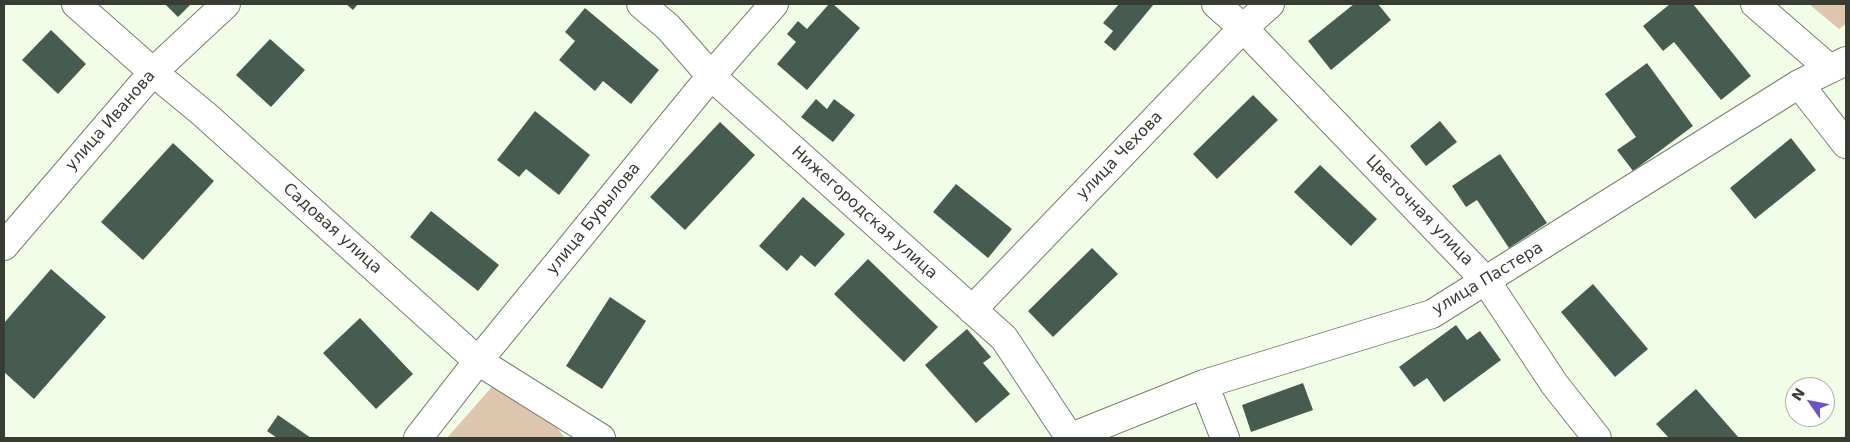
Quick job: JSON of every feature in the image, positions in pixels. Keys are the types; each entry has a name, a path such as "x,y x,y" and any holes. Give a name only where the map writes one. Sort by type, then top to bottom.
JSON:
{"street":[{"name":"Садовая улица","path":"76,4 204,114 478,361 601,438"},
{"name":"улица Иванова","path":"4,246 154,72 226,4"},
{"name":"Нижегородская улица","path":"641,4 668,27 711,76 1004,338 1069,438"},
{"name":"улица Бурылова","path":"418,438 478,361 711,76 774,4"},
{"name":"Цветочная улица","path":"1216,4 1243,28 1486,281 1555,384 1597,438"},
{"name":"улица Чехова","path":"972,310 1243,28 1270,4"},
{"path":"1755,4 1838,65"},
{"name":"улица Пастера","path":"1069,438 1204,384 1432,314 1798,84 1838,65"},
{"path":"1798,84 1846,144"},
{"path":"1204,384 1225,438"}],"shaded area":[{"path":"1809,4 1846,4 1846,24 1839,29"},
{"path":"497,381 535,399 565,438 447,438"}],"building":[{"path":"165,4 191,4 178,17"},
{"path":"346,4 358,4 353,10"},
{"path":"829,4 833,4 860,28 807,90 777,64 796,42 787,34 798,21 807,29"},
{"path":"1119,4 1154,4 1115,51 1104,42 1113,31 1103,23"},
{"path":"1354,4 1378,4 1391,20 1331,70 1308,41"},
{"path":"1670,4 1693,4 1751,76 1721,100 1674,42 1663,51 1643,26"},
{"path":"585,8 659,70 631,104 603,81 595,91 559,60 575,41 565,32"},
{"path":"51,30 86,64 58,94 22,60"},
{"path":"270,39 305,70 271,107 236,75"},
{"path":"1647,63 1693,126 1633,171 1617,150 1636,137 1605,94"},
{"path":"1253,95 1278,120 1217,179 1193,154"},
{"path":"816,99 827,109 834,99 855,115 833,142 801,117"},
{"path":"535,111 590,155 559,195 526,169 519,177 497,160"},
{"path":"1440,121 1457,142 1426,166 1410,146"},
{"path":"720,122 755,155 685,230 650,197"},
{"path":"1791,138 1816,170 1755,219 1730,188"},
{"path":"173,143 214,181 143,260 101,222"},
{"path":"1500,154 1547,223 1509,248 1477,200 1466,207 1452,186"},
{"path":"1320,165 1377,219 1351,246 1294,192"},
{"path":"956,184 1012,229 988,258 933,212"},
{"path":"803,197 845,234 815,267 801,255 787,271 759,246"},
{"path":"431,211 499,265 478,291 410,237"},
{"path":"1092,248 1118,274 1053,337 1028,311"},
{"path":"868,259 938,327 904,362 834,294"},
{"path":"51,269 106,317 34,399 4,372 4,323"},
{"path":"1593,284 1648,349 1615,377 1561,312"},
{"path":"610,297 646,321 602,389 566,366"},
{"path":"360,318 413,374 376,409 323,353"},
{"path":"1456,325 1467,340 1480,331 1501,360 1444,402 1427,378 1414,387 1399,367"},
{"path":"967,329 991,357 983,363 1010,394 976,423 925,365"},
{"path":"1303,383 1313,410 1251,432 1242,405"},
{"path":"1696,389 1739,438 1669,438 1656,424"},
{"path":"278,415 311,438 277,438 267,431"}]}
